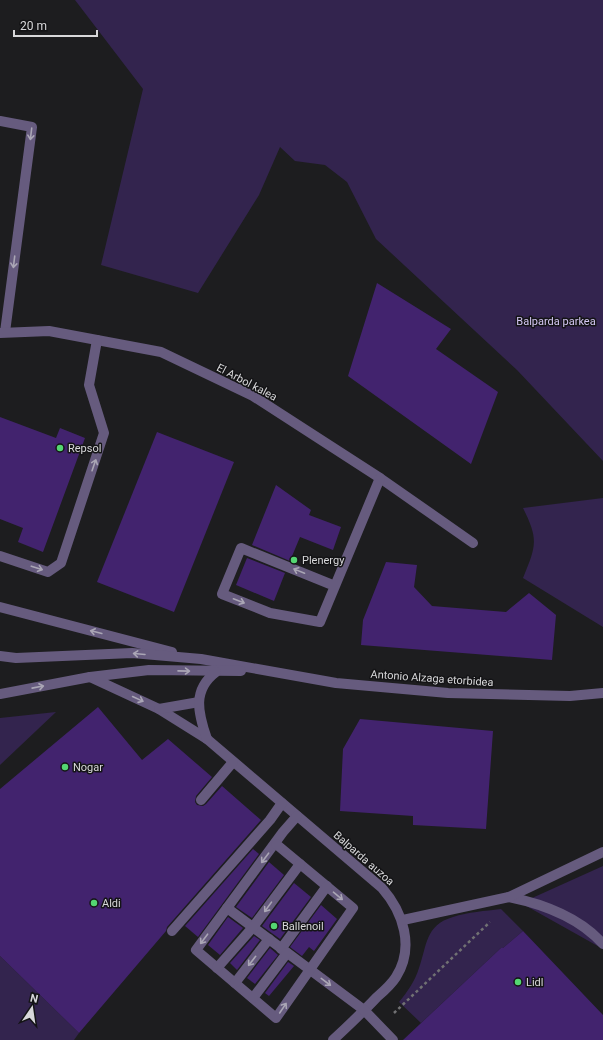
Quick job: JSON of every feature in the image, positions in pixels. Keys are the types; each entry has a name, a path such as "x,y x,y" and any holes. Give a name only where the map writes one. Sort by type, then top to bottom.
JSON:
{"street":[{"path":"0,121 32,127 3,332"},
{"name":"El Arbol kalea","path":"3,332 49,331 161,352 254,396 380,478 473,544"},
{"path":"0,556 48,572 61,563 104,433 89,385 97,340"},
{"path":"335,586 241,548 222,594 270,613 320,622 335,586 380,478"},
{"path":"0,607 201,659 261,670"},
{"path":"0,656 16,658 132,653 201,659"},
{"path":"0,694 90,677 149,670 216,672 261,670"},
{"name":"Antonio Alzaga etorbidea","path":"261,670 336,683 448,693 570,696 603,693"},
{"name":"Balparda auzoa","path":"207,739 199,718 199,702 205,680 216,672"},
{"name":"Balparda auzoa","path":"90,677 159,709 207,739 382,888 391,898 403,920 405,942 401,968 390,986 333,1040"},
{"path":"159,709 199,702"},
{"path":"200,800 233,762"},
{"path":"172,932 270,820 282,803"},
{"path":"276,844 353,908 276,1018 196,950 276,844 283,832 298,816"},
{"path":"403,920 512,897 603,852"},
{"path":"217,968 253,927 300,864"},
{"path":"253,998 327,886"},
{"path":"512,897 546,906 576,921 603,944"},
{"path":"227,908 364,1010 392,1040"},
{"path":"235,982 269,939"}],"path":[{"path":"380,1027 512,897"}],"green space":[{"name":"Balparda parkea","path":"75,0 603,0 603,461 517,370 376,239 347,182 325,165 295,161 280,147 259,195 198,293 101,265 143,89"},
{"path":"603,498 603,627 523,578 531,558 534,543 532,528 523,508"},
{"path":"56,712 0,765 0,718"},
{"path":"603,866 603,949 521,903"},
{"path":"501,909 523,931 503,948 502,947 421,1023 399,1002 415,977 422,960 428,937 432,931 437,925 459,915"},
{"path":"0,956 79,1033 74,1040 0,1040"}],"building":[{"path":"377,283 451,329 436,349 498,392 471,464 348,376"},
{"path":"0,417 56,438 60,428 85,438 43,552 18,542 23,528 0,519"},
{"path":"157,432 234,462 174,612 97,582"},
{"path":"276,485 311,510 309,515 341,527 333,550 300,537 290,561 252,545"},
{"path":"247,558 285,573 274,601 236,585"},
{"path":"386,562 417,565 414,587 432,606 506,612 529,593 556,615 552,660 361,645 363,620"},
{"name":"Aldi","path":"98,707 142,760 168,739 212,777 196,796 195,802 197,805 203,806 206,804 222,786 261,820 167,927 166,931 79,1033 0,956 0,789"},
{"path":"360,719 493,731 486,829 413,825 413,816 340,811 343,749"},
{"path":"253,849 259,854 198,937 185,926"},
{"path":"269,862 284,875 252,918 236,907"},
{"path":"294,883 311,897 280,939 262,926"},
{"path":"321,905 337,919 314,951 309,947 302,956 290,947"},
{"path":"228,917 243,928 220,955 208,945"},
{"name":"Lidl","path":"523,931 603,1015 603,1040 403,1040 502,947 503,948"},
{"path":"254,936 260,940 237,970 230,963"},
{"path":"270,948 278,955 255,984 247,978"},
{"path":"288,962 294,966 269,996 265,993"}],"place":[{"name":"Repsol","path":"60,448"},
{"name":"Plenergy","path":"294,560"},
{"name":"Nogar","path":"65,767"},
{"name":"Aldi","path":"94,903"},
{"name":"Ballenoil","path":"274,926"},
{"name":"Lidl","path":"518,982"}]}
